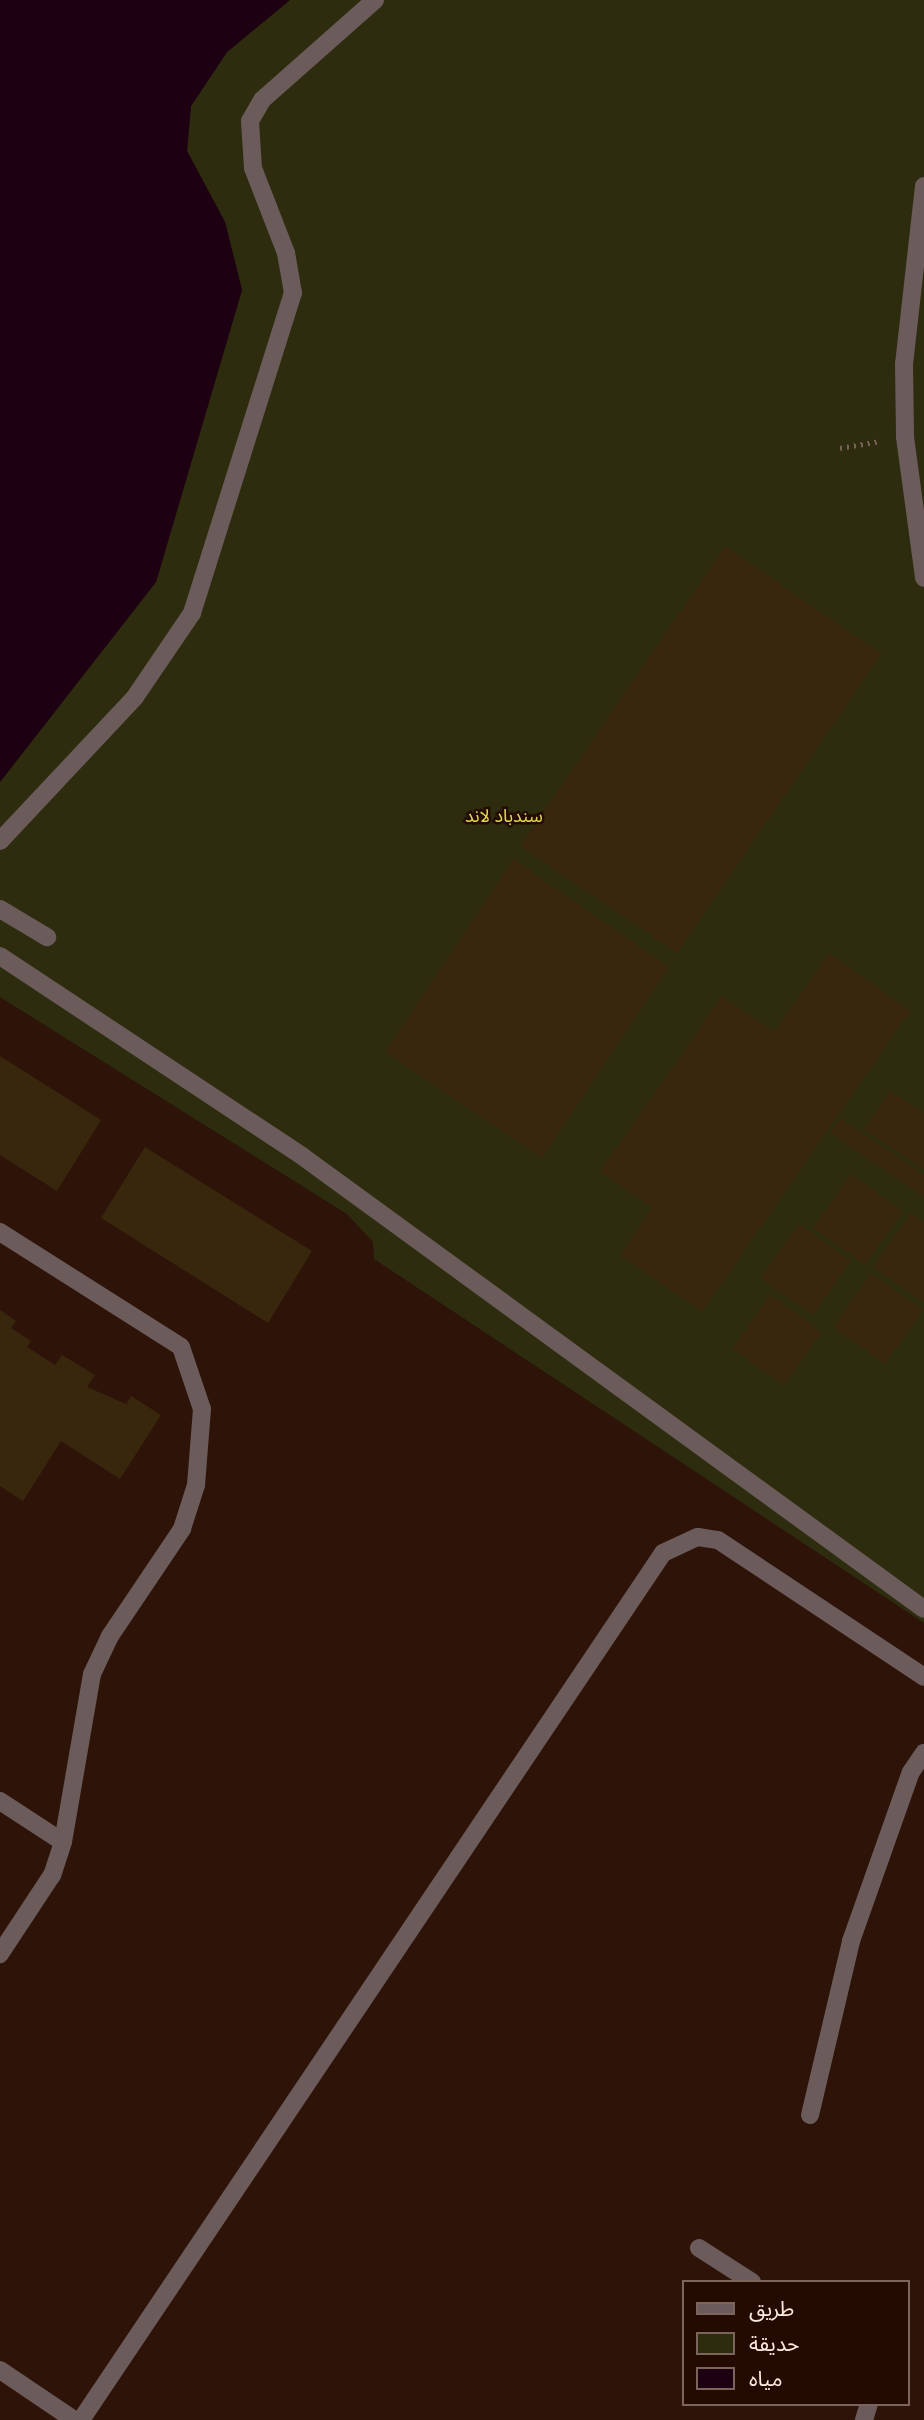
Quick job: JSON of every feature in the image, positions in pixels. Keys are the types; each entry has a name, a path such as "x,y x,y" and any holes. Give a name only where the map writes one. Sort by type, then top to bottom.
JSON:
{"street":[{"path":"0,841 135,697 192,613 293,293 286,253 253,168 250,121 262,100 375,0"},
{"path":"924,186 910,283 905,437 924,578"},
{"path":"0,909 47,937"},
{"path":"0,956 302,1156 924,1609"},
{"path":"0,1232 181,1348 202,1409 196,1485 182,1529 110,1636 92,1674 62,1842 52,1875 0,1954"},
{"path":"81,2420 663,1553 698,1537 718,1540 924,1677"},
{"path":"810,2115 851,1941 911,1772 924,1753"},
{"path":"0,1801 62,1842"},
{"path":"699,2248 749,2280"},
{"path":"0,2370 74,2420"}],"path":[{"path":"840,448 905,437"}],"green space":[{"name":"سندباد لاند","path":"290,0 924,0 924,1623 374,1259 373,1242 347,1214 0,997 0,782 156,582 242,290 225,222 187,151 191,106 227,52"}],"water":[{"path":"0,0 290,0 227,52 191,106 187,151 225,222 242,290 156,582 0,782"}],"building":[{"path":"725,546 881,654 677,953 520,846"},
{"path":"513,859 669,967 542,1158 385,1052"},
{"path":"829,953 910,1011 702,1312 620,1255 652,1208 600,1171 722,996 774,1032"},
{"path":"0,1056 101,1120 57,1191 0,1155"},
{"path":"890,1091 924,1113 924,1170 864,1129"},
{"path":"840,1118 924,1175 924,1197 830,1133"},
{"path":"145,1147 312,1251 268,1323 101,1218"},
{"path":"851,1174 903,1211 865,1265 813,1228"},
{"path":"911,1213 924,1222 924,1303 873,1267"},
{"path":"799,1224 851,1261 813,1315 760,1278"},
{"path":"871,1273 923,1310 885,1364 833,1327"},
{"path":"770,1294 822,1332 784,1385 732,1349"},
{"path":"0,1310 16,1321 11,1328 31,1341 27,1347 55,1365 62,1355 95,1375 87,1387 126,1404 131,1396 161,1415 120,1479 61,1441 23,1501 0,1486"}]}
